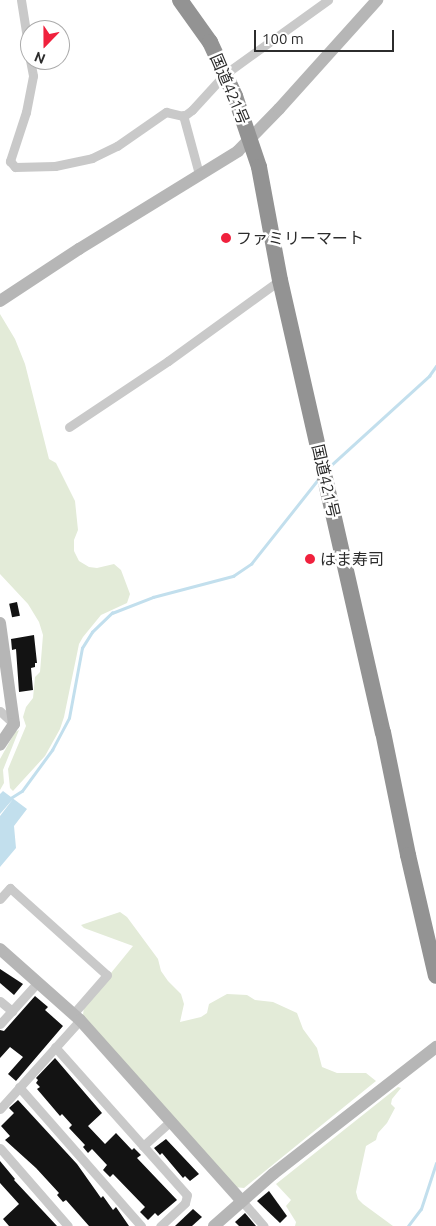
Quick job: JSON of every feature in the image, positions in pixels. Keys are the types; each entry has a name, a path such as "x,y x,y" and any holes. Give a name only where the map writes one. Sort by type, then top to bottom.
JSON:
{"highway":[{"name":"国道421号","path":"180,0 210,42 225,74 250,138 259,167 280,280 383,732 408,855 436,976"}],"street":[{"path":"21,0 24,20"},
{"path":"32,70 33,76 26,112 10,161 15,167 55,166 92,158 117,146 166,112 182,115 192,110 225,74 328,0"},
{"path":"0,301 238,151 377,0"},
{"path":"182,115 199,174"},
{"path":"69,427 168,361 280,280"},
{"path":"0,629 14,724 0,745"},
{"path":"0,711 14,724"},
{"path":"0,899 10,888 107,975 55,1047 0,1109"},
{"path":"0,949 76,1017 264,1226"},
{"path":"0,1024 38,982"},
{"path":"0,1001 12,1011"},
{"path":"55,1047 188,1198 185,1204 160,1226"},
{"path":"214,1226 272,1174 436,1047"},
{"path":"19,1087 141,1226"},
{"path":"143,1146 170,1122"},
{"path":"0,1148 68,1226"}],"green space":[{"path":"0,314 15,339 25,364 49,459 56,463 75,501 78,530 74,540 74,551 79,561 89,567 97,568 114,564 121,570 130,594 127,603 101,615 83,637 79,644 60,729 45,756 13,791 10,788 8,769 26,726 23,717 26,707 33,698 35,677 40,672 43,635 39,622 28,604 0,574"},
{"path":"19,730 3,770 4,783 0,790 0,759 15,732"},
{"path":"120,912 127,917 158,959 161,971 168,981 181,994 184,1004 180,1022 201,1017 207,1013 209,1004 227,994 247,995 255,1000 273,1002 297,1013 303,1029 317,1048 322,1067 337,1073 366,1073 376,1081 244,1188 234,1187 83,1015 84,1006 133,946 84,928 81,925"},
{"path":"398,1087 401,1088 392,1099 391,1104 395,1108 387,1123 378,1133 376,1140 366,1146 356,1192 358,1199 363,1204 393,1226 295,1226 296,1222 286,1206 291,1200 276,1184"}],"water":[{"path":"3,791 27,809 14,826 16,848 0,867 0,816 13,799 0,814 0,794"}],"building":[{"path":"17,602 20,616 12,617 9,604"},
{"path":"34,635 37,663 35,663 35,667 31,668 33,690 19,692 16,649 12,650 11,639"},
{"path":"0,969 23,984 14,995 0,983"},
{"path":"35,996 48,1007 45,1010 63,1026 16,1081 8,1074 23,1057 10,1047 0,1058 0,1030 4,1031"},
{"path":"55,1058 102,1113 88,1126 105,1144 116,1133 132,1150 134,1148 141,1155 137,1158 177,1200 158,1216 155,1213 148,1220 140,1212 145,1207 113,1174 110,1177 103,1170 107,1165 92,1149 88,1153 83,1147 85,1145 69,1128 72,1125 62,1114 60,1116 37,1089 40,1087 36,1083 38,1080 36,1078"},
{"path":"18,1100 77,1164 101,1198 103,1196 113,1210 116,1207 129,1226 89,1226 66,1200 63,1202 57,1195 59,1193 36,1168 5,1140 10,1136 1,1126 14,1113 9,1108"},
{"path":"166,1139 199,1174 190,1181 185,1176 183,1178 162,1153 160,1155 154,1148"},
{"path":"0,1161 14,1180 57,1226 9,1226 3,1219 19,1204 0,1183"},
{"path":"269,1191 287,1216 280,1223 257,1201"},
{"path":"193,1209 202,1217 192,1226 175,1226"},
{"path":"245,1213 256,1226 239,1226 235,1222"}],"waterway":[{"path":"328,468 429,376 436,366"},
{"path":"9,799 22,791 52,750 69,718 82,648 92,632 112,613 153,597 233,576 251,564 320,477"},
{"path":"408,1226 421,1209 436,1163"}],"place":[{"name":"ファミリーマート","path":"226,238"},
{"name":"はま寿司","path":"310,559"}]}
